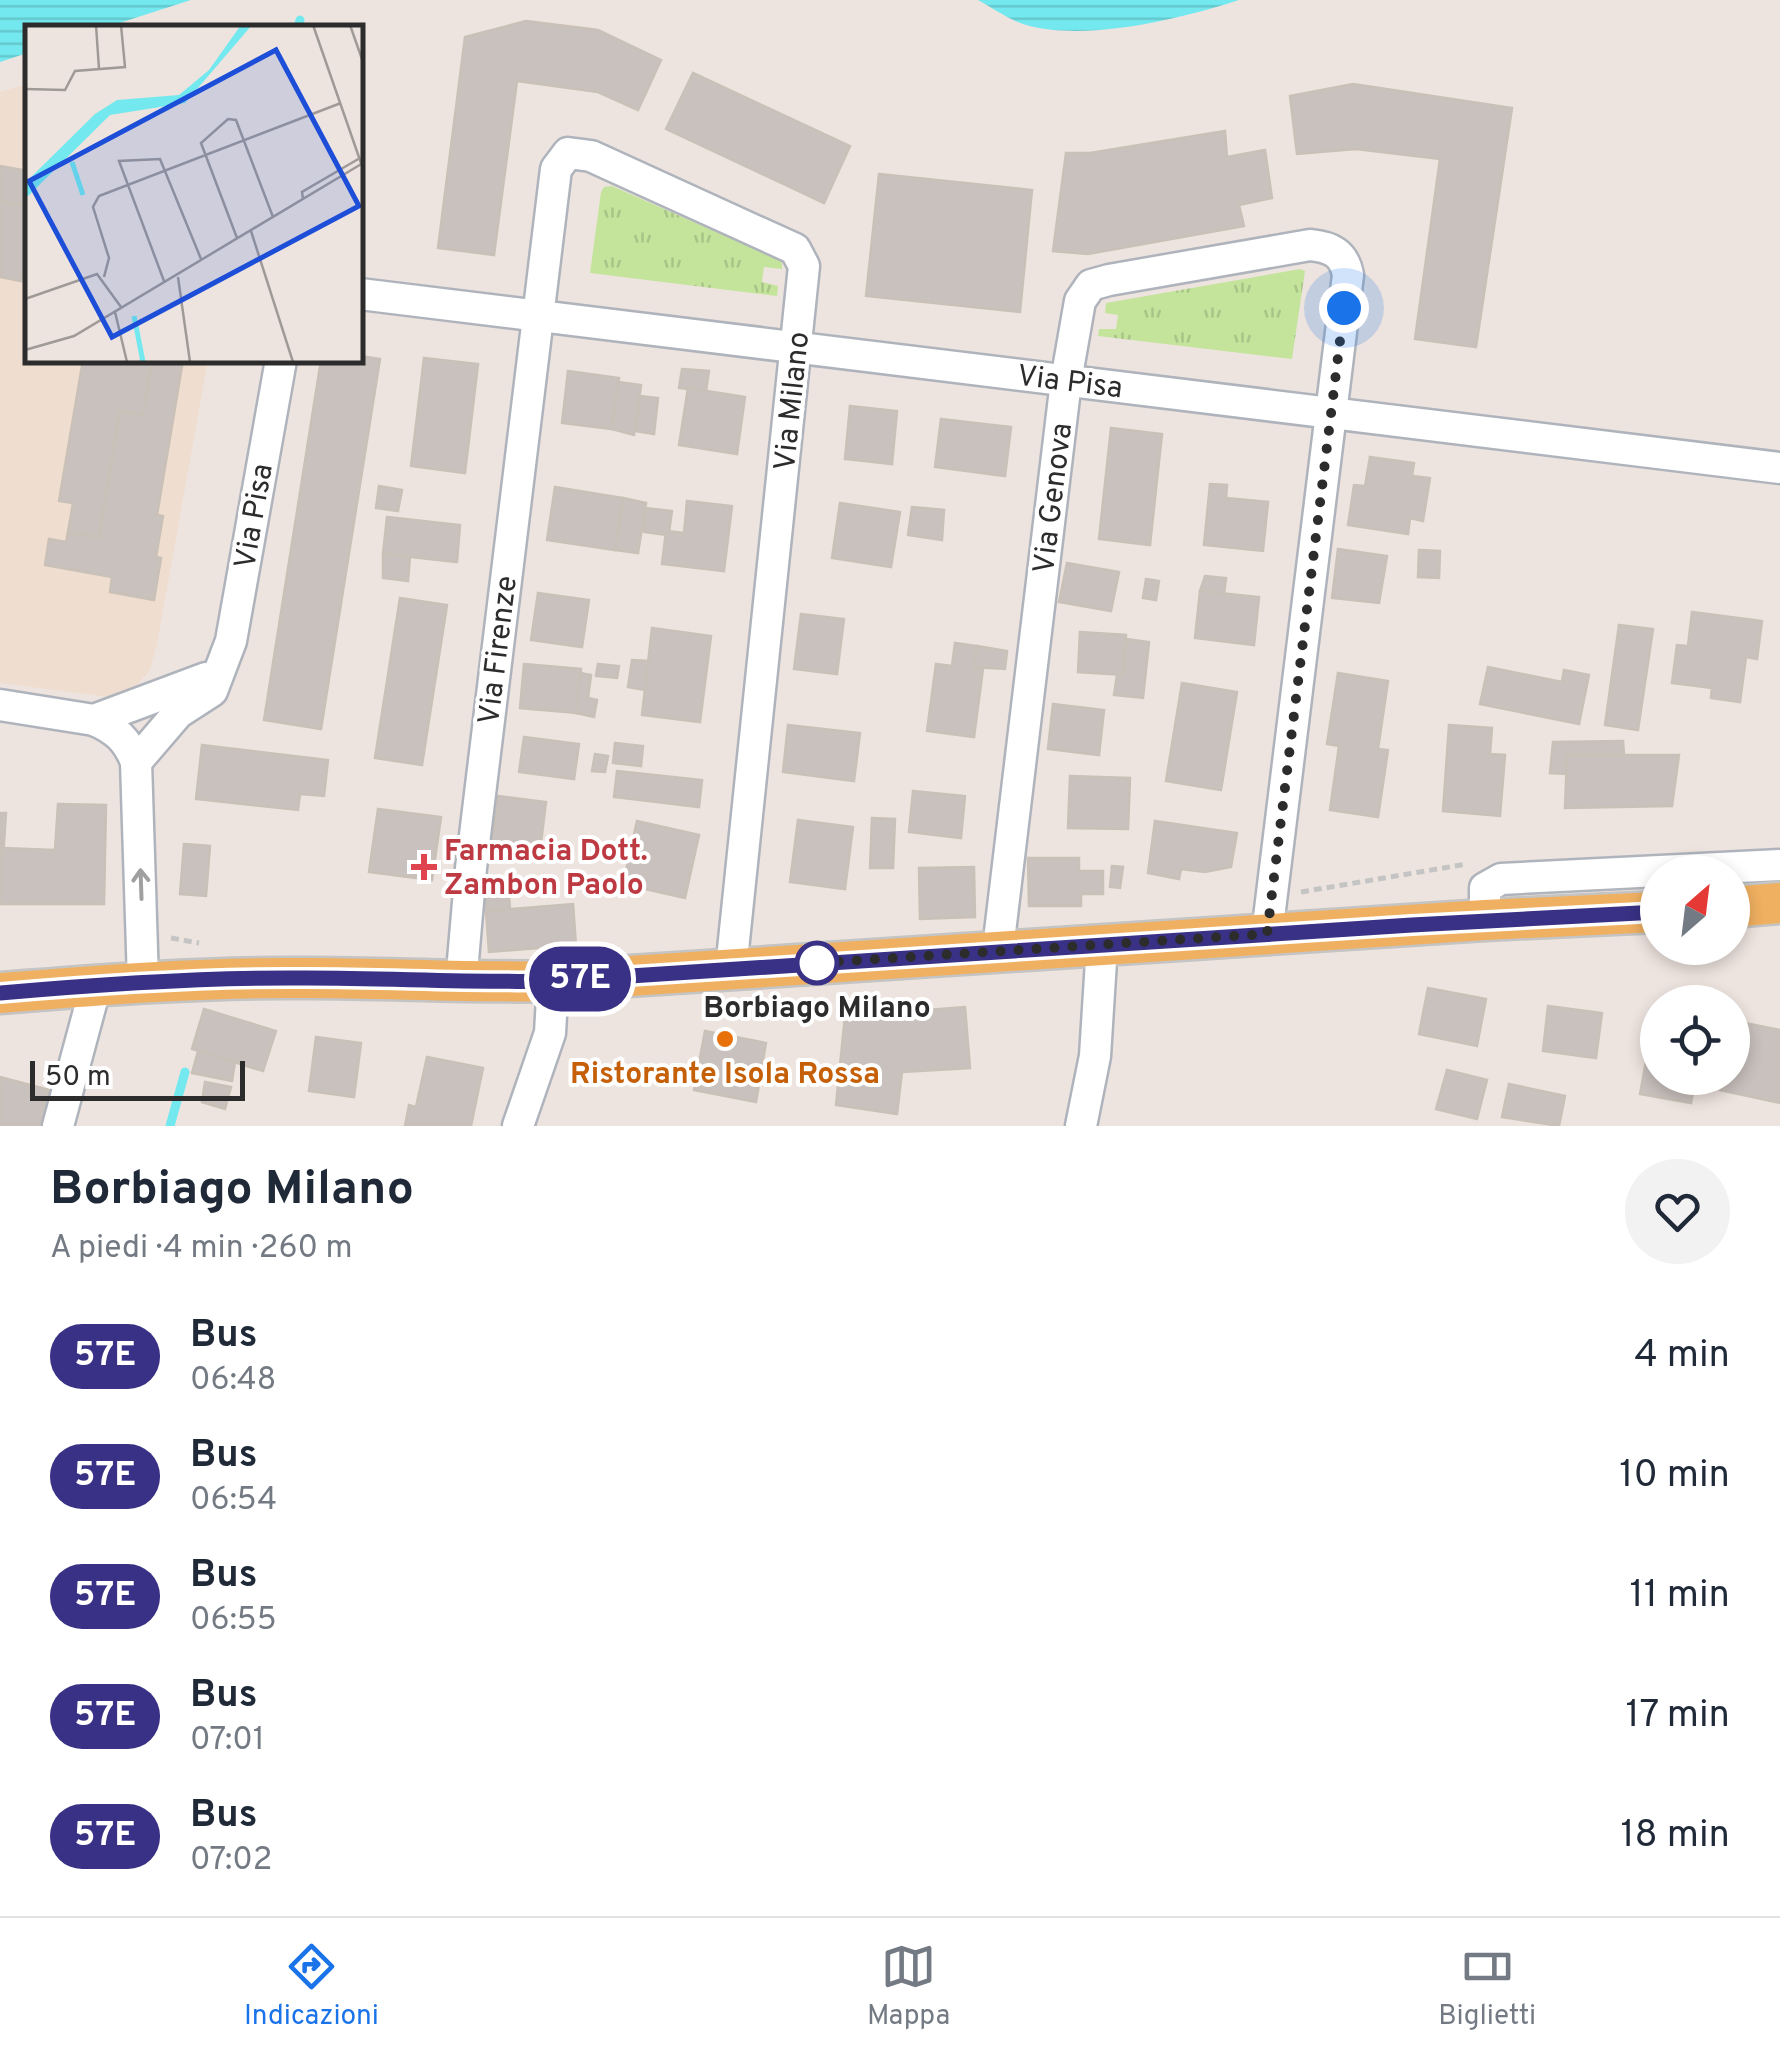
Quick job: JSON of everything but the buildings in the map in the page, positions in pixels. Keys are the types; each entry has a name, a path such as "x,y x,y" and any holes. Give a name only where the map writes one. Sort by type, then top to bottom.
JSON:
{"main road":[{"path":"1750,906 1780,903"},
{"path":"0,994 143,981 554,981 1640,913"}],"street":[{"name":"Via Milano","path":"536,317 556,169 568,153 591,156 795,249 804,266 731,969"},
{"name":"Via Genova","path":"1002,951 1000,932 1066,381 1080,301 1091,285 1310,245 1326,246 1346,263 1348,276 1331,415"},
{"name":"Via Pisa","path":"362,294 1780,468"},
{"name":"Via Firenze","path":"461,983 536,317"},
{"name":"Via Pisa","path":"136,762 178,713 212,691 222,671 231,641 280,362"},
{"path":"1267,934 1331,415"},
{"path":"94,720 222,671"},
{"path":"0,705 94,720 121,736 136,762 143,981"},
{"path":"1485,920 1485,888 1501,879 1780,866"},
{"path":"1081,1126 1095,1056 1102,945"},
{"path":"518,1126 550,1033 554,981"},
{"path":"58,1126 96,985"}],"path":[{"path":"165,935 205,944"}],"shaded area":[{"path":"25,85 25,362 208,362 150,670 135,687 109,697 0,683 0,92"}],"green space":[{"path":"612,186 782,261 782,269 764,267 762,282 778,286 777,296 590,273 601,192"},
{"path":"1305,271 1292,359 1098,336 1099,329 1116,329 1118,315 1105,313 1106,303"}],"water":[{"path":"0,0 191,0 113,25 25,25 25,54 0,62"},
{"path":"978,0 1239,0 1162,21 1077,31 1026,25"}],"waterway":[{"path":"299,25 300,20"},
{"path":"170,1126 185,1072"}],"bus line":[{"name":"57E","path":"0,993 143,981 554,981 1640,913"}],"place":[{"name":"Farmacia Dott. Zambon Paolo","path":"424,867"},
{"name":"Borbiago Milano","path":"817,963"},
{"name":"Ristorante Isola Rossa","path":"725,1039"}],"route":[{"path":"817,963 801,964 1267,934 1344,308"}]}
